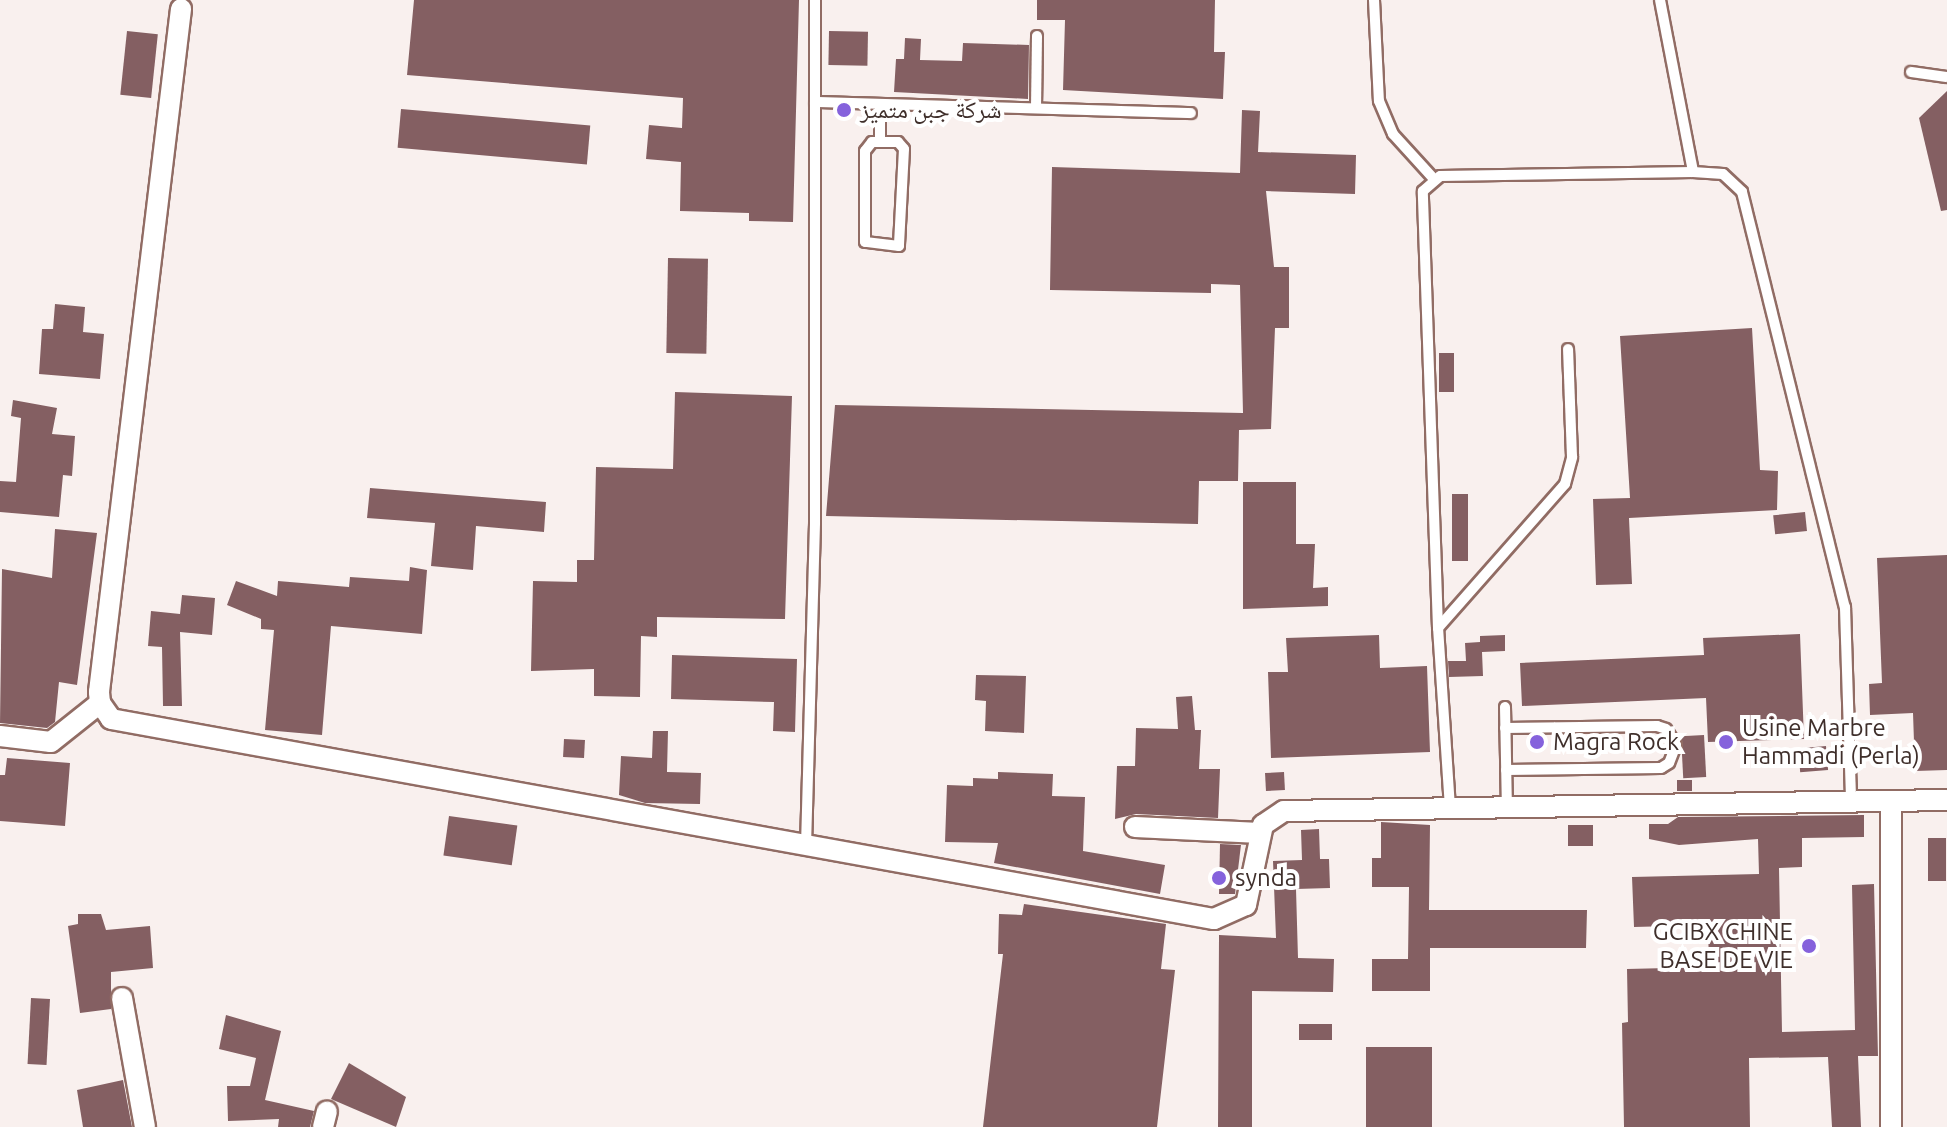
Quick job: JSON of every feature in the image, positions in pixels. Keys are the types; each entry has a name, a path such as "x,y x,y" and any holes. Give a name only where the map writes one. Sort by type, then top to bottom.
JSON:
{"street":[{"path":"181,9 100,703 111,719 1214,919 1246,905 1260,833 1268,818 1284,811 1947,800"},
{"path":"0,736 51,742 100,703"},
{"path":"1891,801 1891,1127"},
{"path":"1135,827 1260,833"},
{"path":"122,998 145,1127"}],"lane":[{"path":"806,847 815,523 815,0"},
{"path":"1374,0 1379,101 1393,134 1433,178 1693,172 1723,174 1742,192 1845,607 1850,653 1851,801"},
{"path":"1660,0 1693,172"},
{"path":"1036,108 1037,36"},
{"path":"1911,72 1947,77"},
{"path":"815,102 1191,113"},
{"path":"880,104 880,142"},
{"path":"880,142 898,142 904,149 899,246 869,246 864,239 865,151 869,144 880,142"},
{"path":"1433,178 1422,199 1438,628 1450,808"},
{"path":"1438,628 1565,484 1572,457 1568,349"},
{"path":"1505,707 1507,807"},
{"path":"1505,728 1657,726 1666,729 1676,745 1669,763 1661,768 1506,770"}],"building":[{"path":"414,0 799,0 793,222 749,221 749,213 680,211 681,162 646,159 649,125 682,128 683,98 407,75"},
{"path":"1037,0 1215,0 1214,52 1225,52 1223,99 1063,90 1065,20 1037,20"},
{"path":"127,31 158,34 151,98 120,95"},
{"path":"829,31 868,32 867,66 828,65"},
{"path":"905,38 921,39 920,60 962,61 963,43 1029,45 1028,99 894,92 896,59 904,59"},
{"path":"1947,91 1947,210 1941,211 1919,118"},
{"path":"401,109 590,126 587,164 398,148"},
{"path":"1242,110 1260,111 1258,152 1356,155 1355,194 1266,191 1274,267 1289,267 1289,328 1275,328 1271,429 1239,430 1238,481 1199,481 1198,524 826,516 835,405 1243,413 1240,285 1211,284 1211,293 1050,290 1052,167 1240,173"},
{"path":"668,258 708,259 706,354 666,353"},
{"path":"55,304 85,307 83,332 104,334 100,379 39,374 42,329 53,329"},
{"path":"1752,328 1760,470 1778,471 1777,510 1629,518 1632,584 1596,585 1593,499 1630,498 1620,336"},
{"path":"1439,353 1454,353 1454,392 1439,392"},
{"path":"675,392 792,396 785,619 657,617 657,637 641,636 640,697 594,696 594,669 531,671 533,581 577,582 577,560 594,560 596,467 673,469"},
{"path":"13,400 57,408 52,434 75,436 72,476 63,475 59,517 0,512 0,481 16,482 21,418 11,416"},
{"path":"1243,482 1296,482 1296,544 1315,544 1313,588 1328,587 1328,606 1243,609"},
{"path":"370,488 546,502 544,532 476,526 473,570 431,566 435,523 367,518"},
{"path":"1452,494 1468,494 1468,561 1452,561"},
{"path":"1805,512 1807,531 1775,534 1773,515"},
{"path":"55,529 97,533 77,685 59,682 55,722 47,728 0,723 2,569 52,578"},
{"path":"1947,555 1947,770 1915,771 1913,713 1870,715 1869,684 1882,683 1877,558"},
{"path":"410,567 427,570 422,634 331,626 322,735 265,730 274,630 261,629 261,619 227,605 236,581 277,596 278,581 349,587 350,577 409,581"},
{"path":"182,595 215,598 212,635 180,632 182,706 163,706 162,647 148,646 151,611 180,614"},
{"path":"1800,634 1804,739 1708,742 1706,698 1522,706 1520,663 1704,655 1703,638"},
{"path":"1379,635 1380,668 1427,666 1430,752 1271,758 1268,672 1288,672 1286,638"},
{"path":"1505,635 1505,651 1482,652 1483,676 1449,677 1448,661 1466,661 1465,643 1480,642 1480,636"},
{"path":"672,655 797,659 795,732 773,731 774,702 671,699"},
{"path":"976,675 1026,676 1024,733 985,731 986,701 975,700"},
{"path":"1192,696 1195,730 1201,730 1199,769 1220,769 1218,818 1136,814 1115,819 1117,766 1135,766 1136,728 1178,729 1176,697"},
{"path":"653,731 668,731 667,772 701,773 700,804 645,803 619,795 621,756 652,758"},
{"path":"1704,735 1706,777 1683,778 1681,736"},
{"path":"564,739 585,740 584,758 563,757"},
{"path":"1826,746 1828,770 1800,772 1798,748"},
{"path":"7,758 70,763 65,826 0,821 0,775 5,775"},
{"path":"998,772 1053,774 1052,796 1085,797 1083,851 1165,865 1160,894 994,863 998,843 945,842 947,785 973,786 973,778 998,779"},
{"path":"1284,772 1285,790 1266,791 1265,773"},
{"path":"1677,780 1692,780 1692,791 1677,791"},
{"path":"1864,815 1864,837 1802,838 1802,867 1779,868 1782,1032 1855,1030 1852,885 1874,884 1878,1056 1858,1056 1861,1127 1832,1127 1828,1057 1749,1058 1750,1127 1624,1127 1622,1023 1628,1022 1627,969 1709,967 1708,925 1634,927 1632,877 1759,874 1758,839 1679,845 1649,839 1649,824 1668,824 1678,817"},
{"path":"449,816 517,826 512,865 443,856"},
{"path":"1381,822 1430,825 1429,910 1587,910 1586,948 1430,948 1430,991 1372,991 1372,959 1408,959 1409,887 1372,887 1372,858 1381,858"},
{"path":"1568,825 1593,825 1593,846 1568,846"},
{"path":"1319,829 1320,859 1329,859 1330,888 1296,889 1298,958 1334,959 1333,992 1252,991 1252,1127 1218,1127 1219,935 1276,938 1273,861 1302,860 1301,830"},
{"path":"1928,838 1946,838 1946,881 1928,881"},
{"path":"1220,844 1241,845 1235,894 1219,894"},
{"path":"1024,904 1166,924 1161,969 1175,970 1157,1127 983,1127 1003,954 998,954 999,914 1022,915"},
{"path":"78,914 101,914 106,930 150,926 153,968 111,972 111,1009 80,1013 68,926 78,924"},
{"path":"31,998 50,999 47,1065 28,1064"},
{"path":"226,1015 281,1031 265,1100 314,1111 310,1127 278,1127 279,1119 228,1121 227,1086 250,1086 256,1058 219,1049"},
{"path":"1299,1024 1332,1024 1332,1040 1299,1040"},
{"path":"1366,1047 1432,1047 1432,1127 1366,1127"},
{"path":"349,1063 406,1097 396,1127 331,1099"},
{"path":"123,1080 132,1127 83,1127 77,1090"}],"place":[{"name":"شركة جبن متميز","path":"844,110"},
{"name":"Magra Rock","path":"1537,742"},
{"name":"Usine Marbre Hammadi (Perla)","path":"1726,742"},
{"name":"synda","path":"1219,878"},
{"name":"GCIBX CHINE BASE DE VIE","path":"1809,946"}]}
